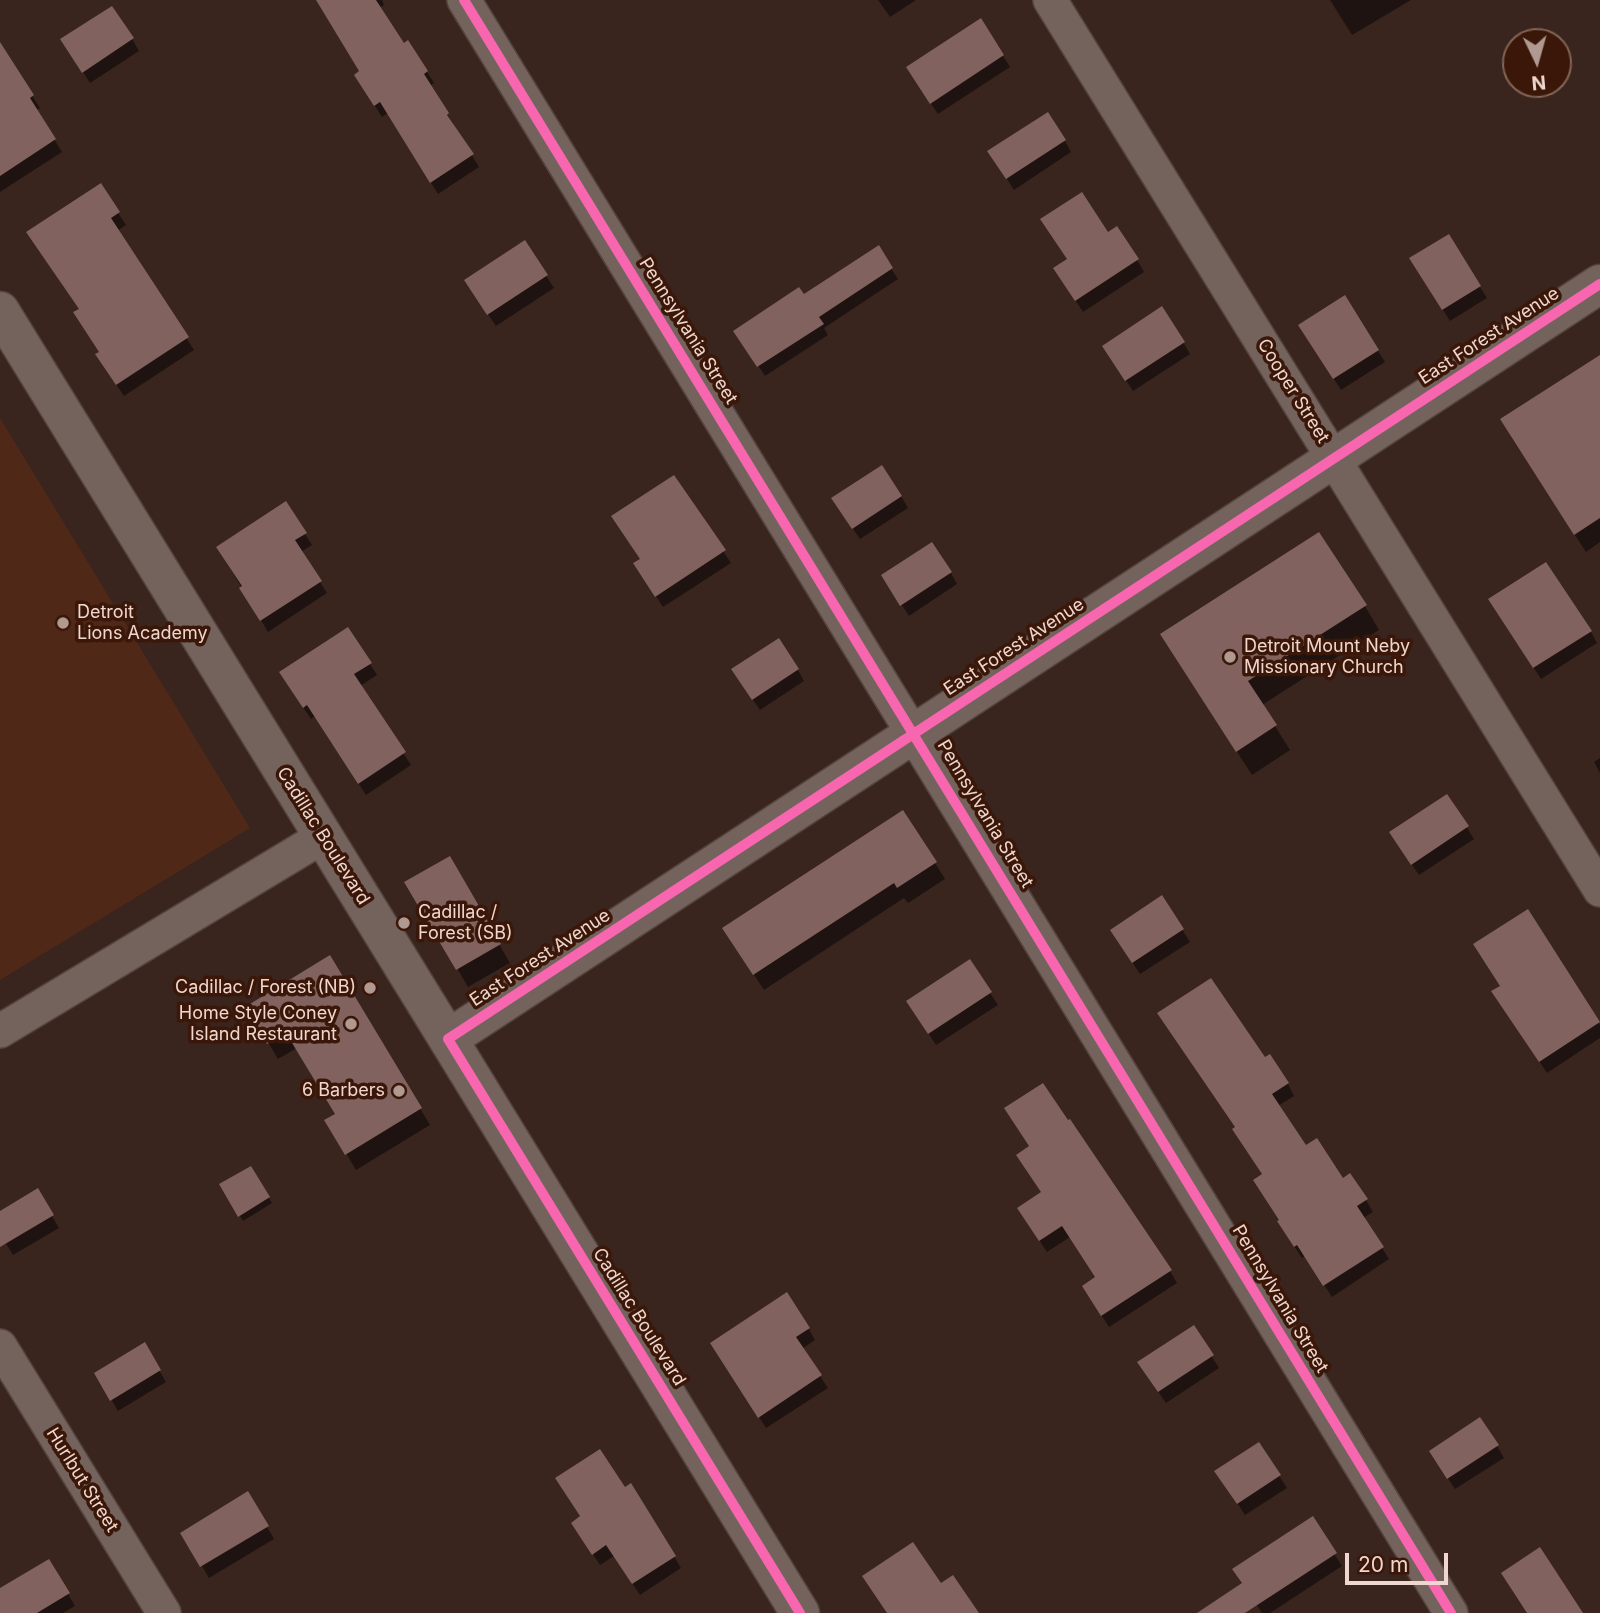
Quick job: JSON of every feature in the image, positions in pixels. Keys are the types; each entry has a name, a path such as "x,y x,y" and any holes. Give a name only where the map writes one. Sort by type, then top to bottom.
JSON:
{"main road":[{"name":"East Forest Avenue","path":"448,1039 1600,284"},
{"name":"Cadillac Boulevard","path":"0,311 800,1613"}],"street":[{"name":"Pennsylvania Street","path":"464,0 1451,1613"},
{"name":"Cooper Street","path":"1050,0 1335,458 1595,868"},
{"path":"0,1031 324,836"},
{"name":"Hurlbut Street","path":"0,1346 163,1613"}],"shaded area":[{"name":"Detroit Lions Academy","path":"0,418 250,828 0,980"}],"building":[{"path":"316,0 376,0 404,43 408,40 428,71 424,74 449,113 447,115 474,154 430,183 380,102 374,106 354,75 359,71"},
{"path":"112,6 134,38 82,73 60,39"},
{"path":"981,18 1004,55 930,104 906,67"},
{"path":"0,42 34,95 30,98 56,139 0,176"},
{"path":"1048,112 1066,140 1006,179 987,151"},
{"path":"101,183 120,212 111,218 189,337 116,385 95,354 99,352 73,312 79,309 26,232"},
{"path":"1082,192 1108,232 1117,226 1139,259 1075,301 1053,268 1067,259 1040,219"},
{"path":"1449,234 1481,286 1442,310 1409,258"},
{"path":"525,240 548,275 487,315 464,280"},
{"path":"879,245 893,268 819,317 824,324 757,367 733,331 799,287 804,294"},
{"path":"1345,295 1379,350 1333,379 1298,325"},
{"path":"1162,306 1185,342 1125,381 1102,346"},
{"path":"1600,355 1600,518 1574,535 1500,419"},
{"path":"882,465 902,496 852,529 831,498"},
{"path":"674,475 726,550 655,597 633,563 640,559 611,516"},
{"path":"286,501 307,533 295,540 322,581 260,621 239,588 242,586 216,547"},
{"name":"Detroit Mount Neby Missionary Church","path":"1319,532 1367,605 1248,681 1277,725 1236,752 1160,634"},
{"path":"932,542 952,572 900,606 881,575"},
{"path":"1546,562 1592,631 1533,668 1488,599"},
{"path":"348,627 372,663 354,674 406,752 358,784 307,705 303,708 279,672"},
{"path":"779,638 799,669 752,700 731,669"},
{"path":"1447,794 1469,826 1411,865 1389,832"},
{"path":"903,810 937,862 897,888 894,883 753,975 722,928"},
{"path":"450,856 501,944 456,970 404,882"},
{"path":"1162,895 1184,929 1132,963 1110,930"},
{"path":"1528,909 1600,1022 1539,1062 1491,991 1500,986 1473,944"},
{"path":"330,955 422,1108 345,1155 324,1120 335,1114 286,1033 267,1044 245,1007"},
{"path":"970,959 992,992 928,1034 906,1001"},
{"path":"1211,978 1265,1057 1270,1054 1289,1083 1272,1094 1306,1145 1317,1138 1343,1178 1350,1173 1368,1199 1357,1206 1384,1247 1323,1286 1297,1245 1294,1247 1253,1180 1262,1174 1232,1129 1235,1127 1157,1013"},
{"path":"1043,1083 1172,1270 1101,1316 1082,1286 1095,1277 1062,1226 1039,1241 1017,1208 1041,1192 1016,1155 1029,1146 1004,1108"},
{"path":"251,1166 270,1197 238,1217 219,1184"},
{"path":"38,1188 54,1215 0,1247 0,1211"},
{"path":"787,1292 810,1328 796,1337 822,1375 758,1418 710,1343"},
{"path":"1194,1325 1214,1355 1158,1392 1137,1362"},
{"path":"145,1342 161,1370 110,1401 94,1373"},
{"path":"1480,1417 1499,1445 1447,1479 1429,1451"},
{"path":"1259,1442 1281,1475 1237,1504 1214,1471"},
{"path":"600,1449 625,1487 631,1483 676,1556 632,1584 606,1545 592,1555 571,1523 580,1516 555,1478"},
{"path":"248,1491 269,1526 200,1567 180,1533"},
{"path":"1313,1516 1337,1553 1245,1613 1197,1613 1242,1583 1232,1569"},
{"path":"913,1542 941,1583 953,1575 979,1613 887,1613 862,1576"},
{"path":"1540,1547 1583,1613 1527,1613 1501,1573"},
{"path":"49,1559 70,1593 37,1613 0,1613 0,1588"}],"cycle path":[{"path":"464,0 1451,1613"},
{"path":"800,1613 448,1039 1600,284"}],"place":[{"name":"Detroit Lions Academy","path":"63,623"},
{"name":"Detroit Mount Neby Missionary Church","path":"1230,657"},
{"name":"Cadillac / Forest (SB)","path":"404,923"},
{"name":"Cadillac / Forest (NB)","path":"370,988"},
{"name":"Home Style Coney Island Restaurant","path":"351,1024"},
{"name":"6 Barbers","path":"399,1091"}]}
